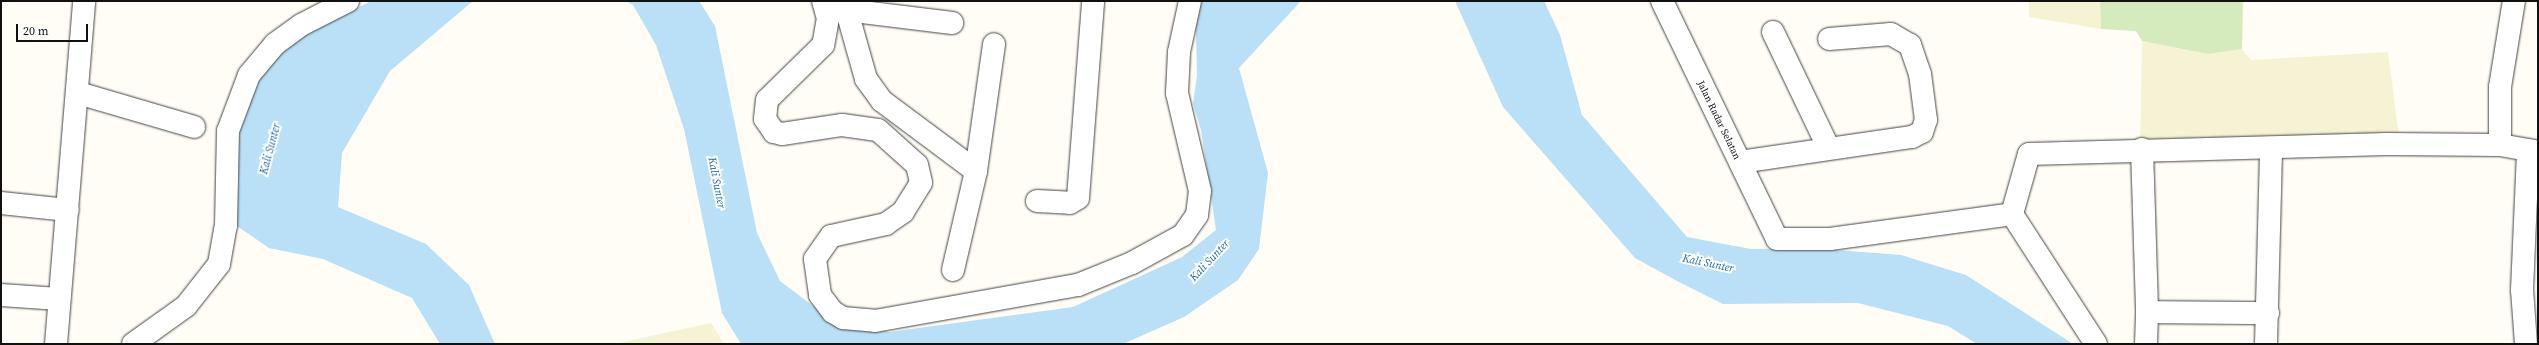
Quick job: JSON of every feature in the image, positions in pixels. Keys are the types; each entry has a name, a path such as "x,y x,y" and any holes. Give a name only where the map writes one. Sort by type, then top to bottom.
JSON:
{"street":[{"path":"56,344 78,93 84,1"},
{"path":"133,344 186,306 220,264 226,226 228,131 249,75 275,44 301,25 348,1"},
{"path":"823,1 828,18 823,45 767,100 765,120 774,132 782,134 842,125 878,130 909,154 917,165 921,183 903,212 886,224 831,236 815,259 820,295 833,312 842,318 875,321 1078,285 1132,263 1182,235 1197,215 1200,191 1193,146 1177,93 1179,52 1190,1"},
{"path":"1037,201 1070,203 1078,198 1094,1"},
{"name":"Jalan Radar Selatan","path":"1662,1 1777,239 1830,239 2012,214"},
{"path":"2500,145 2500,87 2514,1"},
{"path":"952,23 845,5 866,79 882,102 976,170"},
{"path":"1773,32 1828,147"},
{"path":"1740,162 1828,147 1912,137 1922,132 1926,120 1916,58 1902,37 1891,34 1829,39"},
{"path":"953,270 976,170 994,44"},
{"path":"78,93 194,128"},
{"path":"2096,344 2012,214 2029,154 2142,149 2500,145 2533,152 2522,290 2526,344"},
{"path":"2266,344 2268,313 2271,148"},
{"path":"2142,149 2147,312 2146,344"},
{"path":"1,203 68,210"},
{"path":"1,296 59,299"},
{"path":"2147,312 2268,313"}],"shaded area":[{"path":"2029,1 2100,1 2101,29 2029,17"},
{"path":"2142,41 2208,54 2242,49 2251,60 2388,52 2399,136 2140,142"},
{"path":"711,323 724,344 614,344"}],"green space":[{"path":"2100,1 2243,1 2242,49 2208,54 2142,41 2136,31 2101,29"}],"water":[{"name":"Kali Sunter","path":"371,1 473,1 390,71 342,153 338,207 426,244 469,285 495,344 440,344 412,298 323,259 269,248 231,222 227,156 252,85 285,44"},
{"name":"Kali Sunter","path":"626,1 699,1 715,26 757,233 780,281 825,315 889,332 1073,307 1182,257 1216,230 1201,130 1193,104 1197,75 1195,1 1301,1 1239,68 1268,173 1259,249 1238,280 1184,317 1123,344 741,344 722,313 684,129 656,45 633,5"},
{"name":"Kali Sunter","path":"1455,1 1544,1 1560,35 1582,115 1687,237 1751,249 1811,248 1901,255 1966,275 2073,344 1977,344 1948,326 1858,303 1723,304 1635,258 1503,107"}]}
